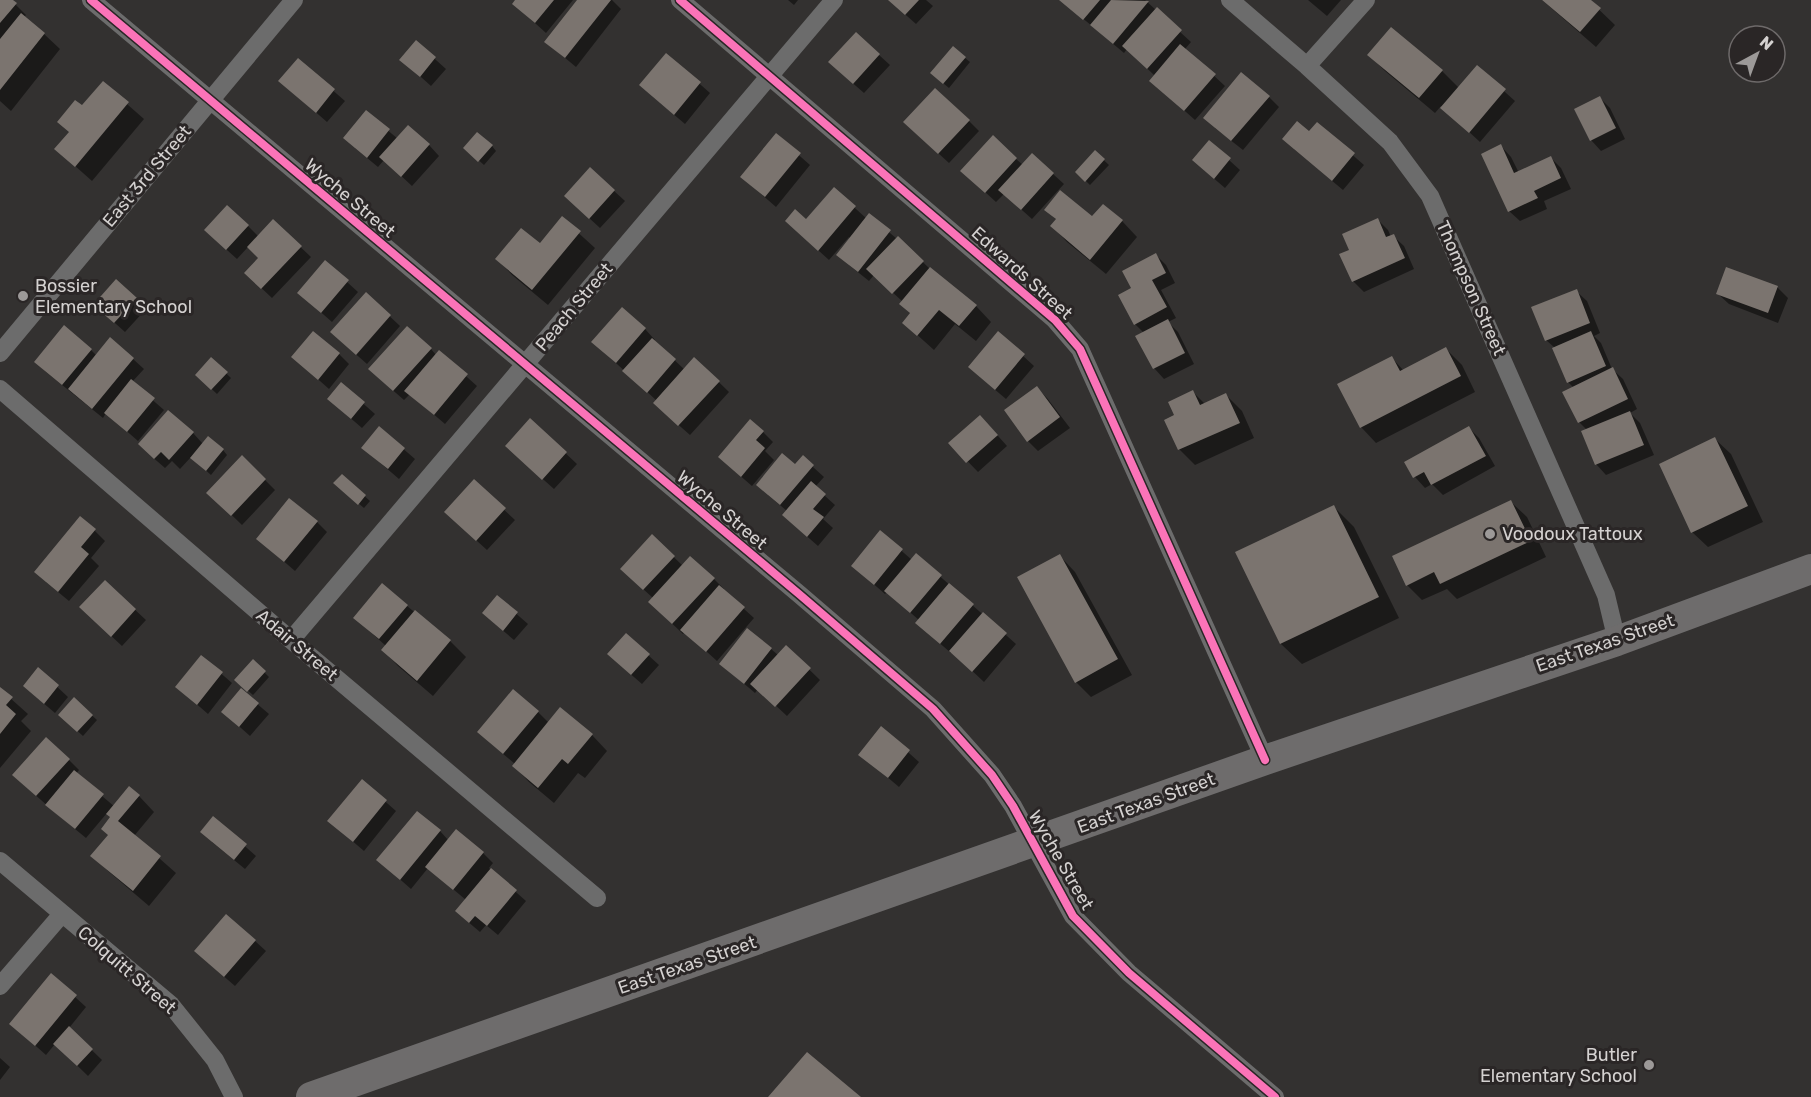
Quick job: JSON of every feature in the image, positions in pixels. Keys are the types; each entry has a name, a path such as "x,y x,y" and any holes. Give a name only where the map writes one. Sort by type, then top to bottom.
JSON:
{"main road":[{"name":"East Texas Street","path":"311,1097 1265,760 1617,641 1811,569"}],"street":[{"name":"Wyche Street","path":"91,0 933,709 992,775 1013,806 1073,916 1129,973 1275,1097"},
{"name":"East 3rd Street","path":"0,353 294,0"},
{"name":"Edwards Street","path":"680,0 1055,320 1080,349 1265,760"},
{"name":"Peach Street","path":"291,640 834,0"},
{"name":"Thompson Street","path":"1230,0 1390,142 1430,196 1606,595 1617,641"},
{"path":"1307,66 1366,0"},
{"name":"Adair Street","path":"0,389 291,640 597,898"},
{"name":"Colquitt Street","path":"0,861 171,1005 215,1060 234,1097"},
{"path":"0,986 62,914"}],"building":[{"path":"0,0 13,0 17,3 0,23"},
{"path":"515,0 554,0 535,23 512,4"},
{"path":"577,0 611,0 565,58 544,42"},
{"path":"888,0 919,0 905,15"},
{"path":"1059,0 1100,0 1083,20"},
{"path":"1111,0 1149,1 1113,44 1090,25"},
{"path":"1542,0 1591,0 1601,8 1580,32"},
{"path":"1157,7 1182,30 1147,69 1122,46"},
{"path":"21,13 45,33 0,90 0,39"},
{"path":"1391,27 1443,70 1419,98 1367,55"},
{"path":"856,32 880,54 853,84 828,62"},
{"path":"416,40 436,57 420,77 399,60"},
{"path":"1180,44 1216,74 1184,111 1149,81"},
{"path":"953,46 966,57 943,84 930,73"},
{"path":"666,53 701,82 674,115 639,85"},
{"path":"298,58 335,89 316,113 278,81"},
{"path":"1477,65 1506,89 1469,133 1440,108"},
{"path":"1241,72 1270,96 1231,141 1203,118"},
{"path":"103,81 129,102 75,167 54,149 69,132 57,122 75,100 82,105"},
{"path":"935,88 970,120 938,154 903,122"},
{"path":"1600,96 1616,128 1590,141 1574,109"},
{"path":"366,110 390,129 367,158 343,138"},
{"path":"1297,121 1309,131 1317,122 1355,153 1332,181 1282,139"},
{"path":"408,125 430,144 401,177 379,157"},
{"path":"477,132 493,145 478,162 463,148"},
{"path":"776,133 801,153 765,197 740,177"},
{"path":"993,135 1017,158 985,193 960,171"},
{"path":"1209,140 1231,158 1214,179 1192,160"},
{"path":"1501,144 1514,173 1551,156 1561,178 1534,191 1538,198 1508,212 1481,154"},
{"path":"1095,150 1105,159 1085,182 1075,172"},
{"path":"1032,153 1054,173 1021,210 998,190"},
{"path":"590,167 615,190 589,219 564,196"},
{"path":"834,187 856,206 818,251 785,221 795,209 806,219"},
{"path":"1060,190 1092,216 1103,204 1123,220 1090,260 1050,226 1056,219 1044,210"},
{"path":"227,205 249,225 226,250 204,230"},
{"path":"869,213 891,230 858,272 836,255"},
{"path":"562,216 581,231 532,290 495,259 521,228 540,243"},
{"path":"1378,218 1386,237 1394,234 1405,258 1352,282 1339,254 1349,250 1342,234"},
{"path":"273,219 302,246 261,289 244,273 258,258 247,247"},
{"path":"898,236 924,261 892,294 866,269"},
{"path":"1156,253 1166,273 1152,280 1167,307 1134,325 1118,295 1131,288 1122,271"},
{"path":"325,260 349,280 321,313 297,293"},
{"path":"930,267 977,305 959,326 939,310 917,336 902,323 910,313 899,304"},
{"path":"1726,267 1778,286 1768,313 1716,294"},
{"path":"116,279 137,298 114,323 93,305"},
{"path":"1577,289 1590,323 1545,341 1531,307"},
{"path":"366,292 391,315 356,355 330,332"},
{"path":"622,307 646,328 616,363 591,342"},
{"path":"1168,319 1185,353 1153,369 1135,336"},
{"path":"64,325 92,349 62,385 34,362"},
{"path":"407,326 432,348 393,391 368,369"},
{"path":"313,331 340,353 318,380 291,357"},
{"path":"998,331 1025,354 995,390 968,367"},
{"path":"1591,331 1606,366 1567,383 1552,348"},
{"path":"110,337 134,358 92,409 68,389"},
{"path":"652,338 676,359 647,393 622,371"},
{"path":"1446,347 1461,376 1360,428 1337,384 1392,356 1400,371"},
{"path":"439,350 468,374 434,415 404,391"},
{"path":"211,357 228,372 211,390 195,375"},
{"path":"694,357 720,381 678,426 653,403"},
{"path":"1613,367 1628,399 1578,423 1562,392"},
{"path":"131,379 155,398 127,432 104,413"},
{"path":"341,382 365,402 351,419 327,399"},
{"path":"1037,386 1060,417 1027,442 1004,410"},
{"path":"1193,390 1200,405 1226,393 1240,423 1178,450 1164,420 1174,415 1168,402"},
{"path":"168,410 194,432 169,460 161,452 154,459 138,444"},
{"path":"1630,411 1644,445 1595,465 1581,431"},
{"path":"980,415 998,435 966,463 948,443"},
{"path":"530,418 567,452 542,480 505,446"},
{"path":"750,419 764,431 756,440 765,448 741,477 718,457"},
{"path":"379,426 405,448 388,469 361,448"},
{"path":"1469,426 1486,456 1431,485 1424,472 1413,478 1404,462"},
{"path":"208,436 224,449 206,471 190,458"},
{"path":"1715,437 1748,506 1691,533 1659,464"},
{"path":"782,453 795,464 803,455 814,465 780,505 756,485"},
{"path":"242,455 266,479 231,516 206,493"},
{"path":"342,474 366,495 358,505 333,483"},
{"path":"474,479 506,508 476,541 444,512"},
{"path":"811,481 826,494 813,509 824,517 807,537 782,515"},
{"path":"289,498 318,521 284,562 256,539"},
{"path":"1511,500 1531,541 1440,584 1434,572 1406,586 1392,556"},
{"path":"1334,505 1379,597 1280,644 1235,552"},
{"path":"80,516 96,529 81,547 89,554 58,592 34,572"},
{"path":"880,530 903,549 874,585 851,566"},
{"path":"652,534 675,556 643,590 620,569"},
{"path":"916,553 942,575 910,613 884,591"},
{"path":"1060,554 1118,659 1075,683 1017,577"},
{"path":"690,556 715,578 672,624 648,602"},
{"path":"105,580 136,609 111,637 79,607"},
{"path":"382,583 408,605 379,639 353,618"},
{"path":"949,583 974,604 940,644 915,623"},
{"path":"719,585 745,607 706,652 680,630"},
{"path":"497,595 518,612 503,631 482,613"},
{"path":"415,610 451,640 417,681 381,650"},
{"path":"983,612 1007,633 972,672 949,651"},
{"path":"747,628 772,648 744,684 719,664"},
{"path":"626,633 650,654 631,675 607,654"},
{"path":"786,645 811,668 775,707 750,684"},
{"path":"201,655 223,672 197,705 175,687"},
{"path":"253,659 266,671 247,692 234,680"},
{"path":"38,667 59,685 44,704 23,686"},
{"path":"0,687 13,697 6,705 16,714 0,734"},
{"path":"241,688 259,703 239,727 221,712"},
{"path":"513,689 539,711 503,754 477,732"},
{"path":"74,697 93,715 77,732 58,715"},
{"path":"560,707 593,734 568,764 562,759 538,788 512,766"},
{"path":"881,726 910,750 888,778 858,755"},
{"path":"46,737 70,759 36,796 12,775"},
{"path":"74,770 104,794 75,829 45,805"},
{"path":"362,779 387,800 353,842 327,821"},
{"path":"129,786 140,795 118,821 161,856 133,891 90,856 108,835 101,829 110,817 106,814"},
{"path":"417,811 441,830 400,880 376,860"},
{"path":"213,816 247,844 234,860 200,832"},
{"path":"456,829 484,852 453,890 425,867"},
{"path":"491,868 517,890 487,926 475,916 469,923 455,911"},
{"path":"226,914 256,940 224,977 194,951"},
{"path":"51,973 77,995 35,1046 9,1024"},
{"path":"69,1026 93,1049 77,1066 53,1044"},
{"path":"807,1052 861,1097 768,1097"}],"cycle path":[{"path":"91,0 933,709 992,775 1013,806 1073,916 1129,973 1275,1097"},
{"path":"680,0 1055,320 1080,349 1265,760"}],"place":[{"name":"Bossier Elementary School","path":"23,296"},
{"name":"Voodoux Tattoux","path":"1490,534"},
{"name":"Butler Elementary School","path":"1649,1065"}]}
